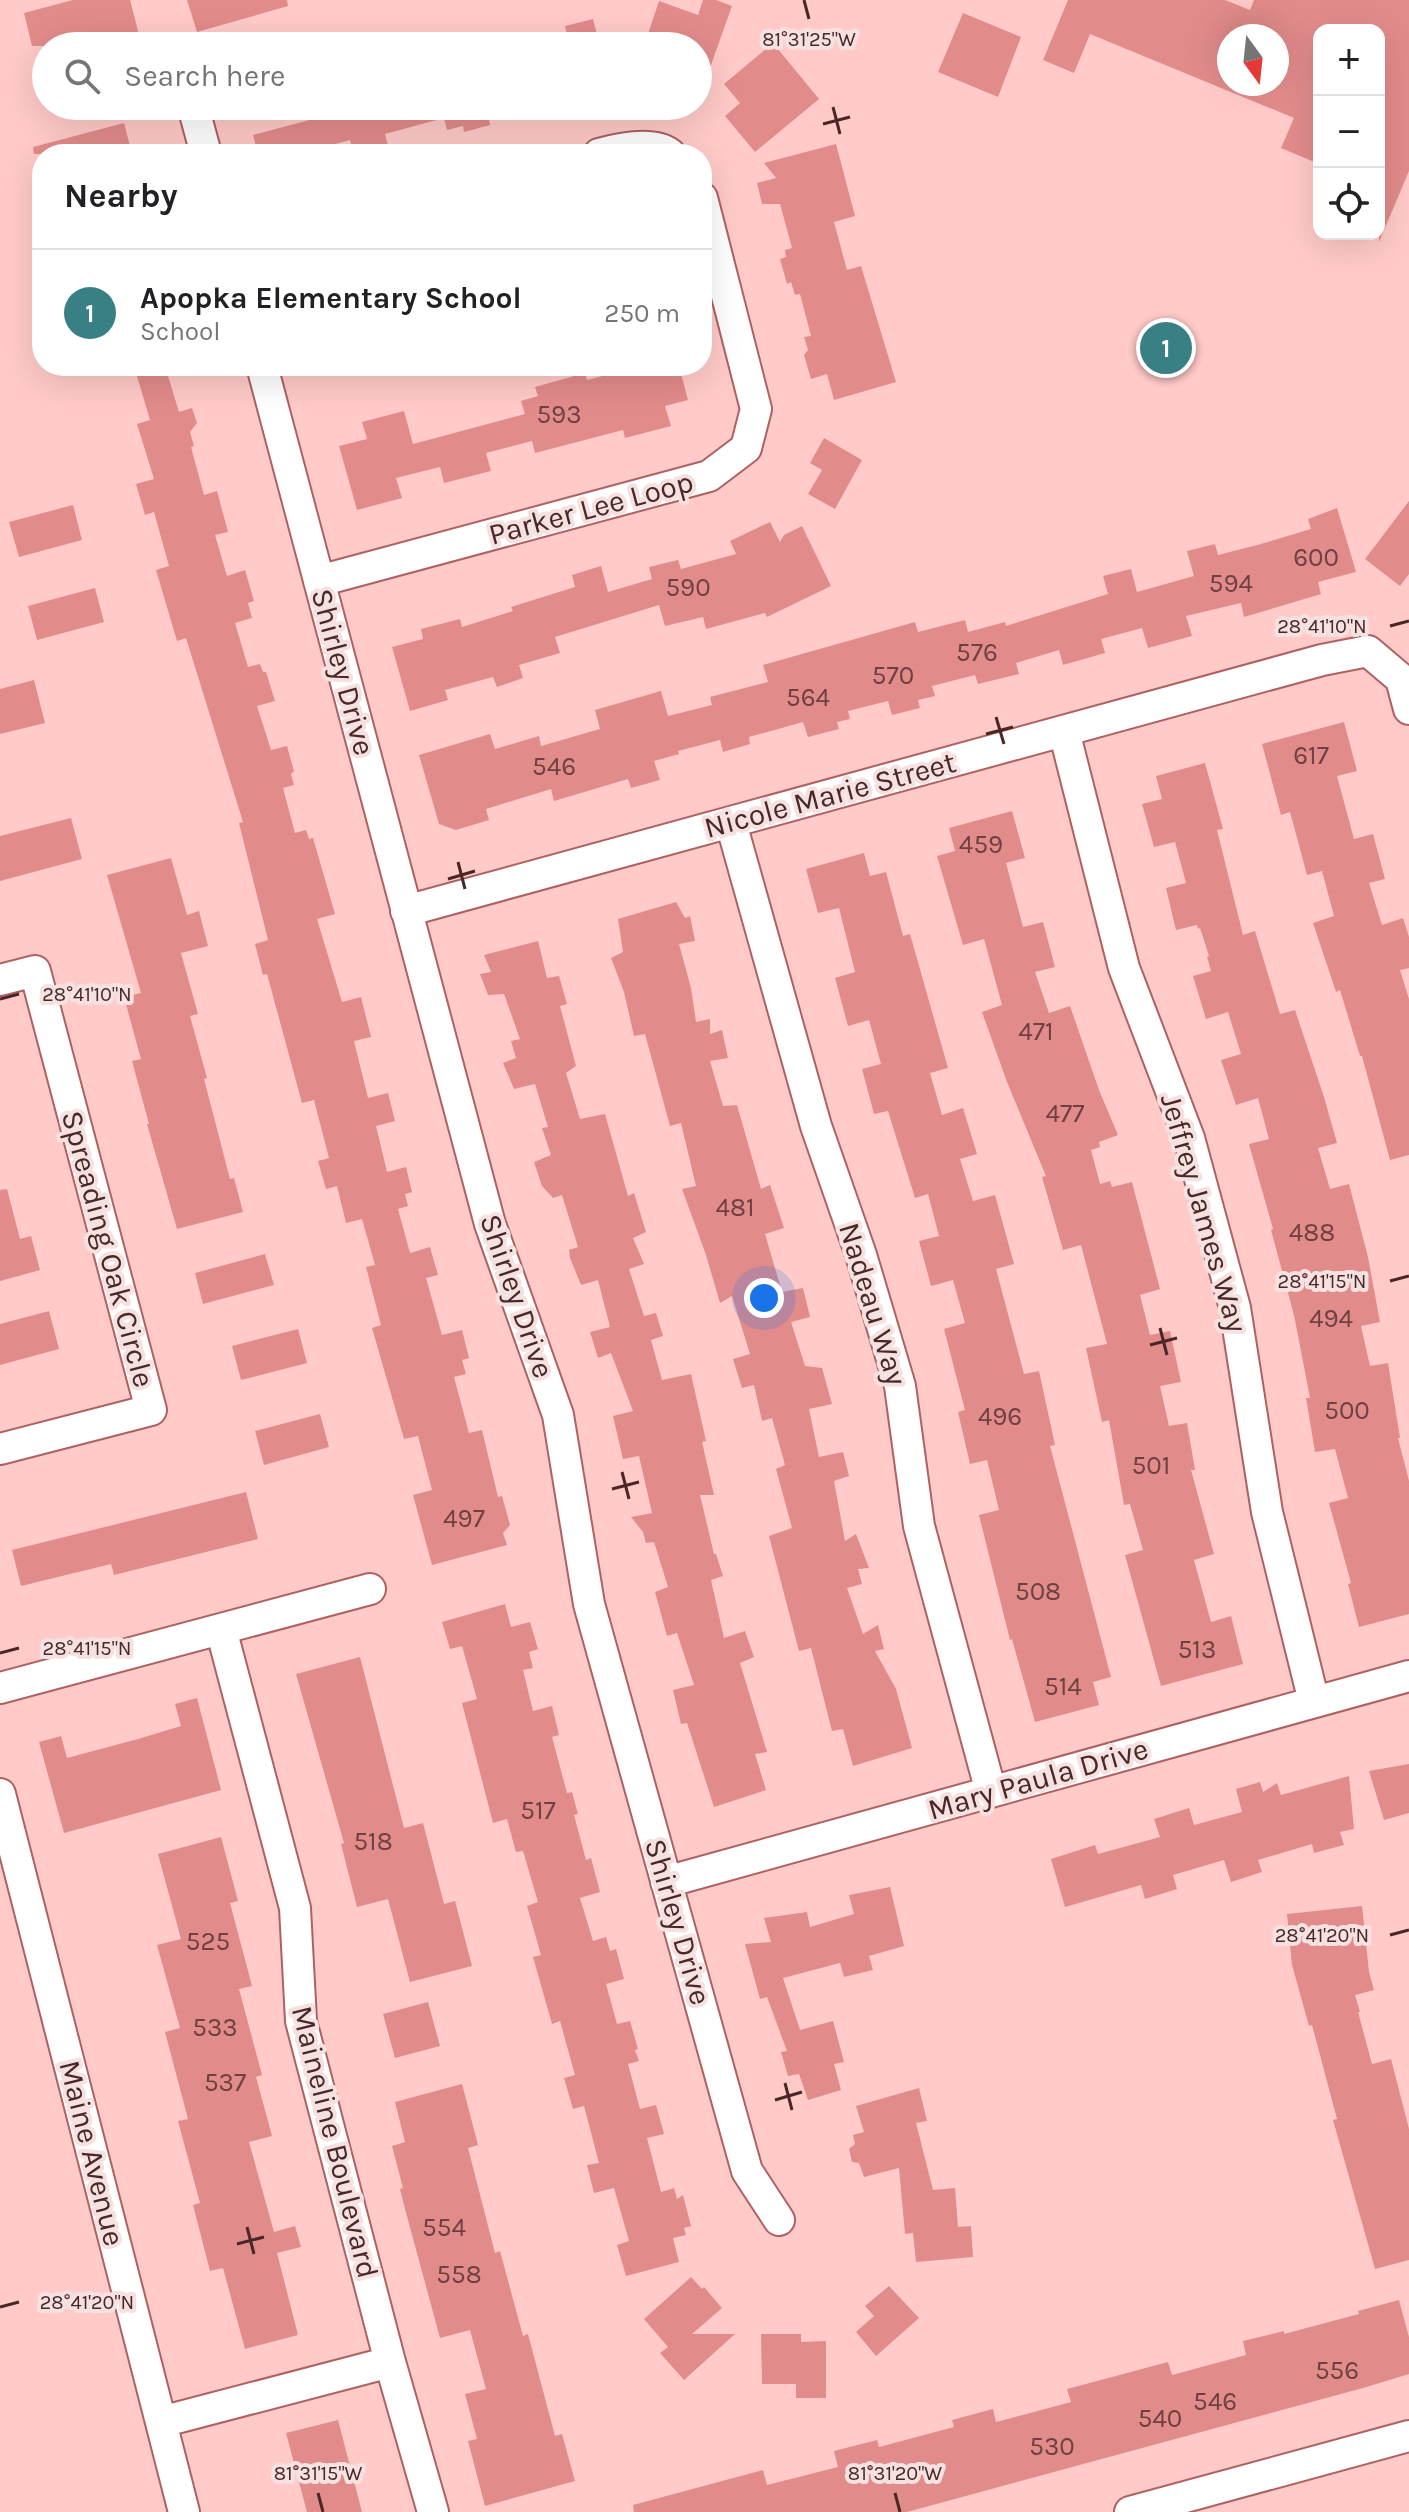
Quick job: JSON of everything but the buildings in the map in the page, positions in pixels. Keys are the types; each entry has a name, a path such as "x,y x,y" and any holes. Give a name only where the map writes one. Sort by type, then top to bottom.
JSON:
{"street":[{"path":"197,120 203,144"},
{"name":"Parker Lee Loop","path":"319,581 709,476 746,448 756,409 712,237"},
{"name":"Shirley Drive","path":"265,376 490,1224 558,1415 589,1604 666,1882 747,2171 779,2220"},
{"name":"Nicole Marie Street","path":"406,911 1322,660 1368,651 1401,679 1409,709"},
{"name":"Jeffrey James Way","path":"1064,731 1124,968 1189,1138 1235,1308 1267,1512 1314,1702"},
{"name":"Nadeau Way","path":"731,823 816,1126 861,1255 900,1386 919,1526 991,1792"},
{"name":"Spreading Oak Circle","path":"0,980 35,971 151,1410 0,1449"},
{"path":"0,1688 370,1589"},
{"name":"Maineline Boulevard","path":"221,1629 295,1908 301,2021 390,2362 433,2512"},
{"name":"Mary Paula Drive","path":"666,1882 1409,1676"},
{"name":"Maine Avenue","path":"0,1794 184,2512"},
{"path":"161,2422 390,2362"},
{"path":"1130,2512 1409,2436"}],"place":[{"name":"Apopka Elementary School","path":"1166,348"}]}
